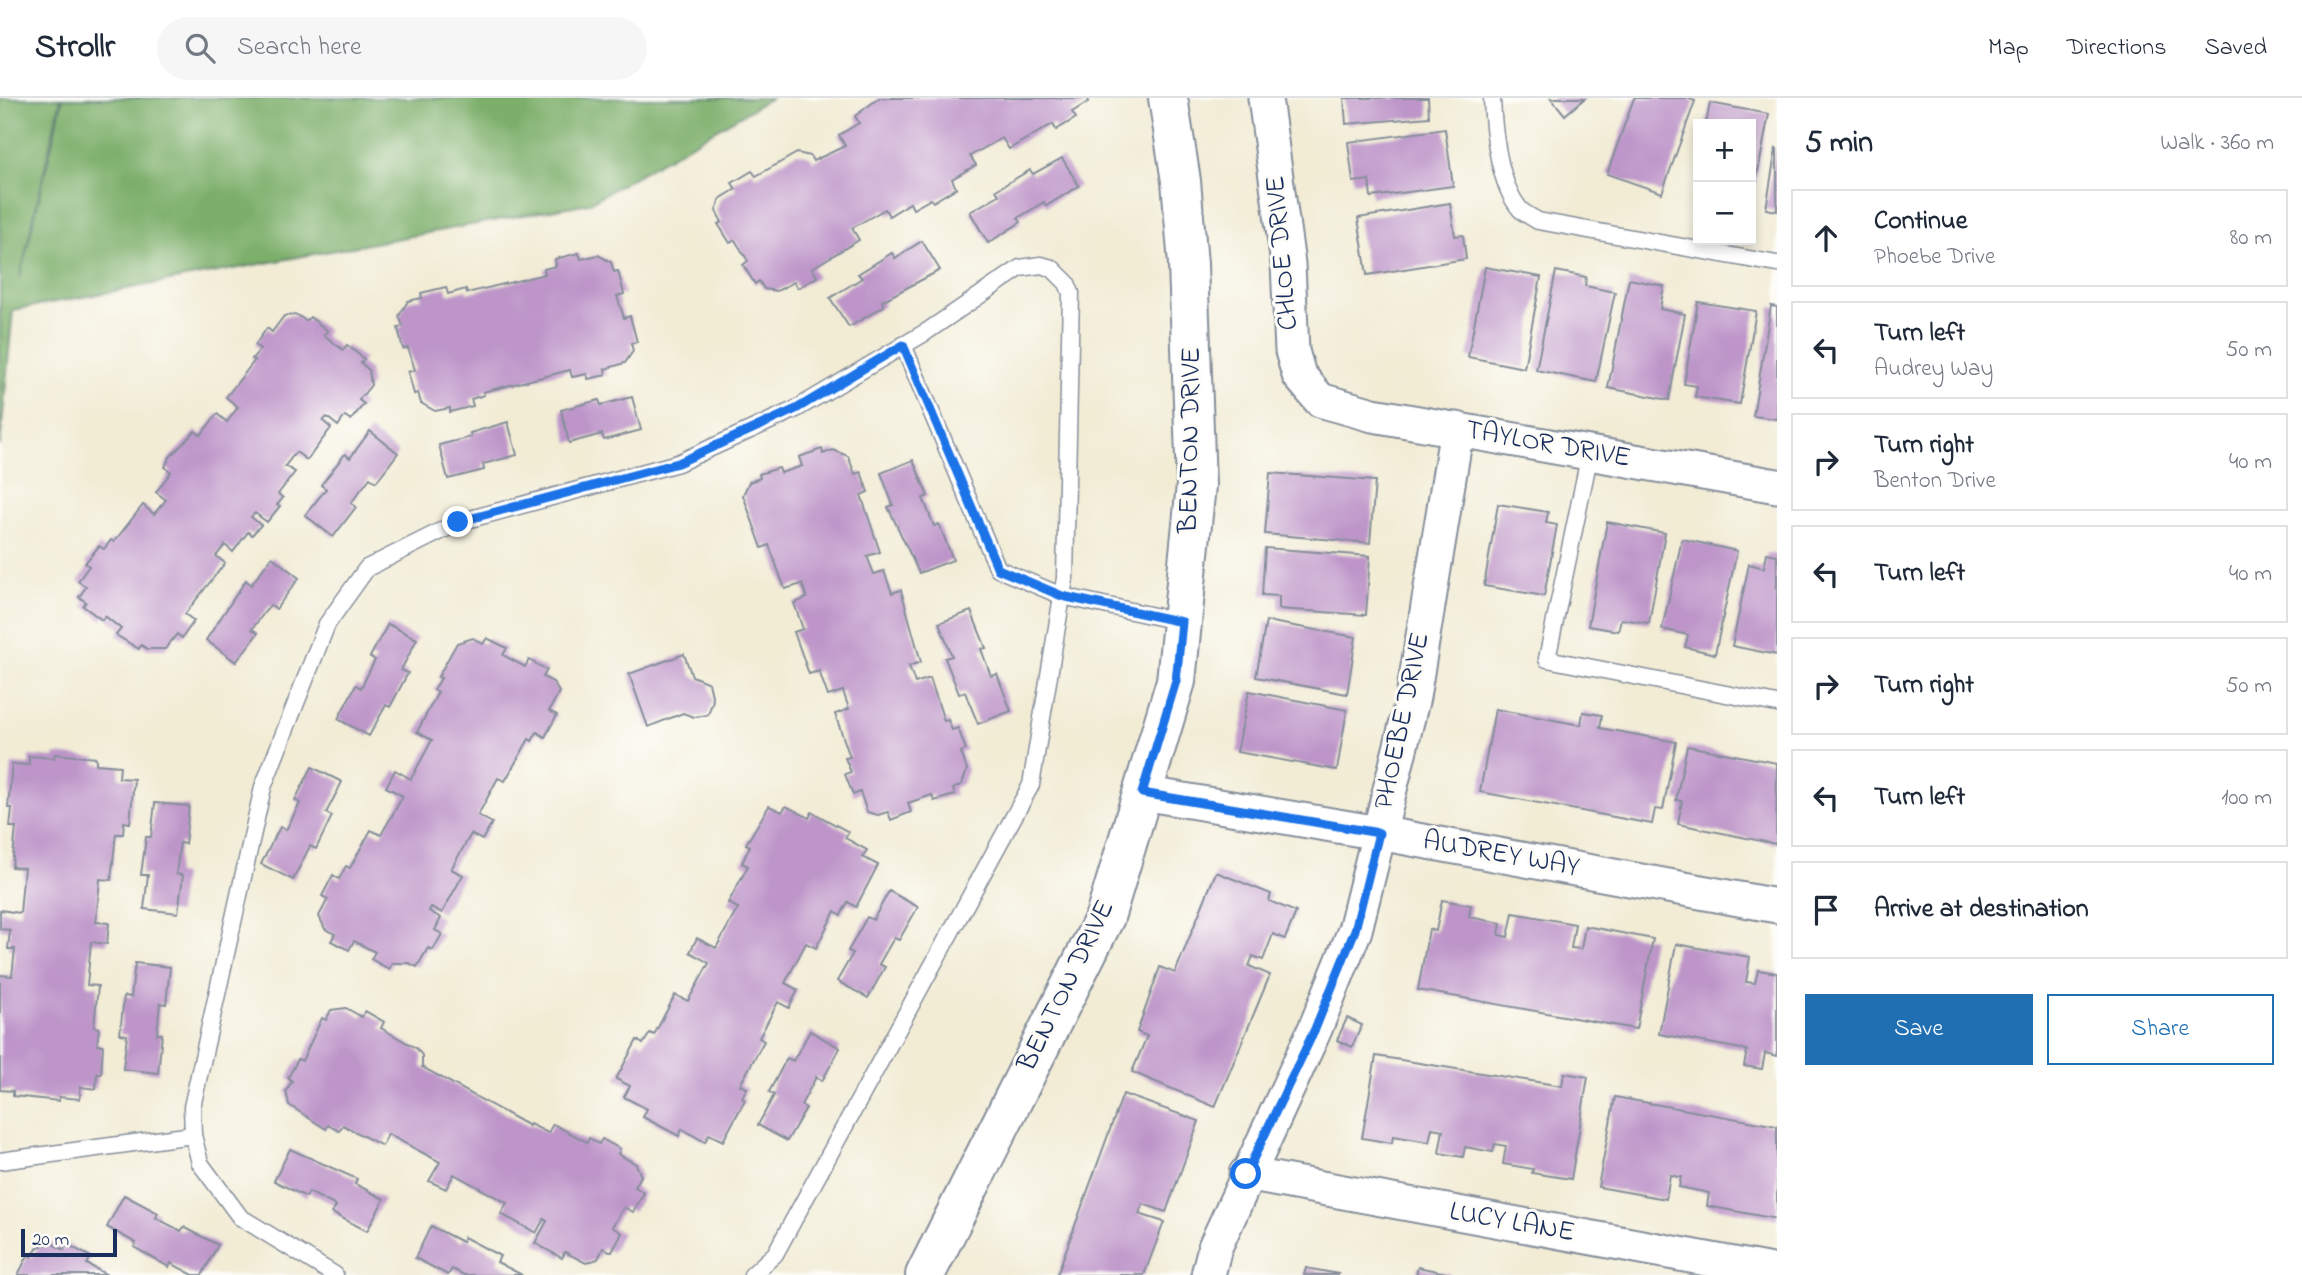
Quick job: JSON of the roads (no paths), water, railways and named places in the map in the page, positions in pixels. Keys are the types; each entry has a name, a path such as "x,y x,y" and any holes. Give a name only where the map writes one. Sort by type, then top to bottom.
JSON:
{"street":[{"name":"BENTON DRIVE","path":"925,1275 1105,917 1176,681 1196,485 1192,346 1181,181 1168,98"},
{"name":"CHLOE DRIVE","path":"1265,98 1288,264 1292,351 1299,375 1320,400"},
{"name":"TAYLOR DRIVE","path":"1320,400 1373,415 1777,486"},
{"name":"PHOEBE DRIVE","path":"1208,1275 1214,1247 1315,1029 1355,930 1413,697 1457,429"},
{"name":"AUDREY WAY","path":"1142,793 1379,833 1777,906"},
{"name":"LUCY LANE","path":"1246,1174 1777,1272"}],"lane":[{"path":"1492,98 1500,160 1509,191 1520,209 1538,221 1777,264"},
{"path":"335,1275 240,1217 200,1163 193,1135 192,1107 262,787 327,624 367,568 458,522 678,463 796,409 903,345 1020,268 1041,265 1052,268 1067,283 1071,307 1062,596 1031,785 775,1254 752,1275"},
{"path":"903,345 998,569 1062,596 1182,622"},
{"path":"1590,453 1546,659 1777,704"},
{"path":"0,1161 193,1135"}]}
